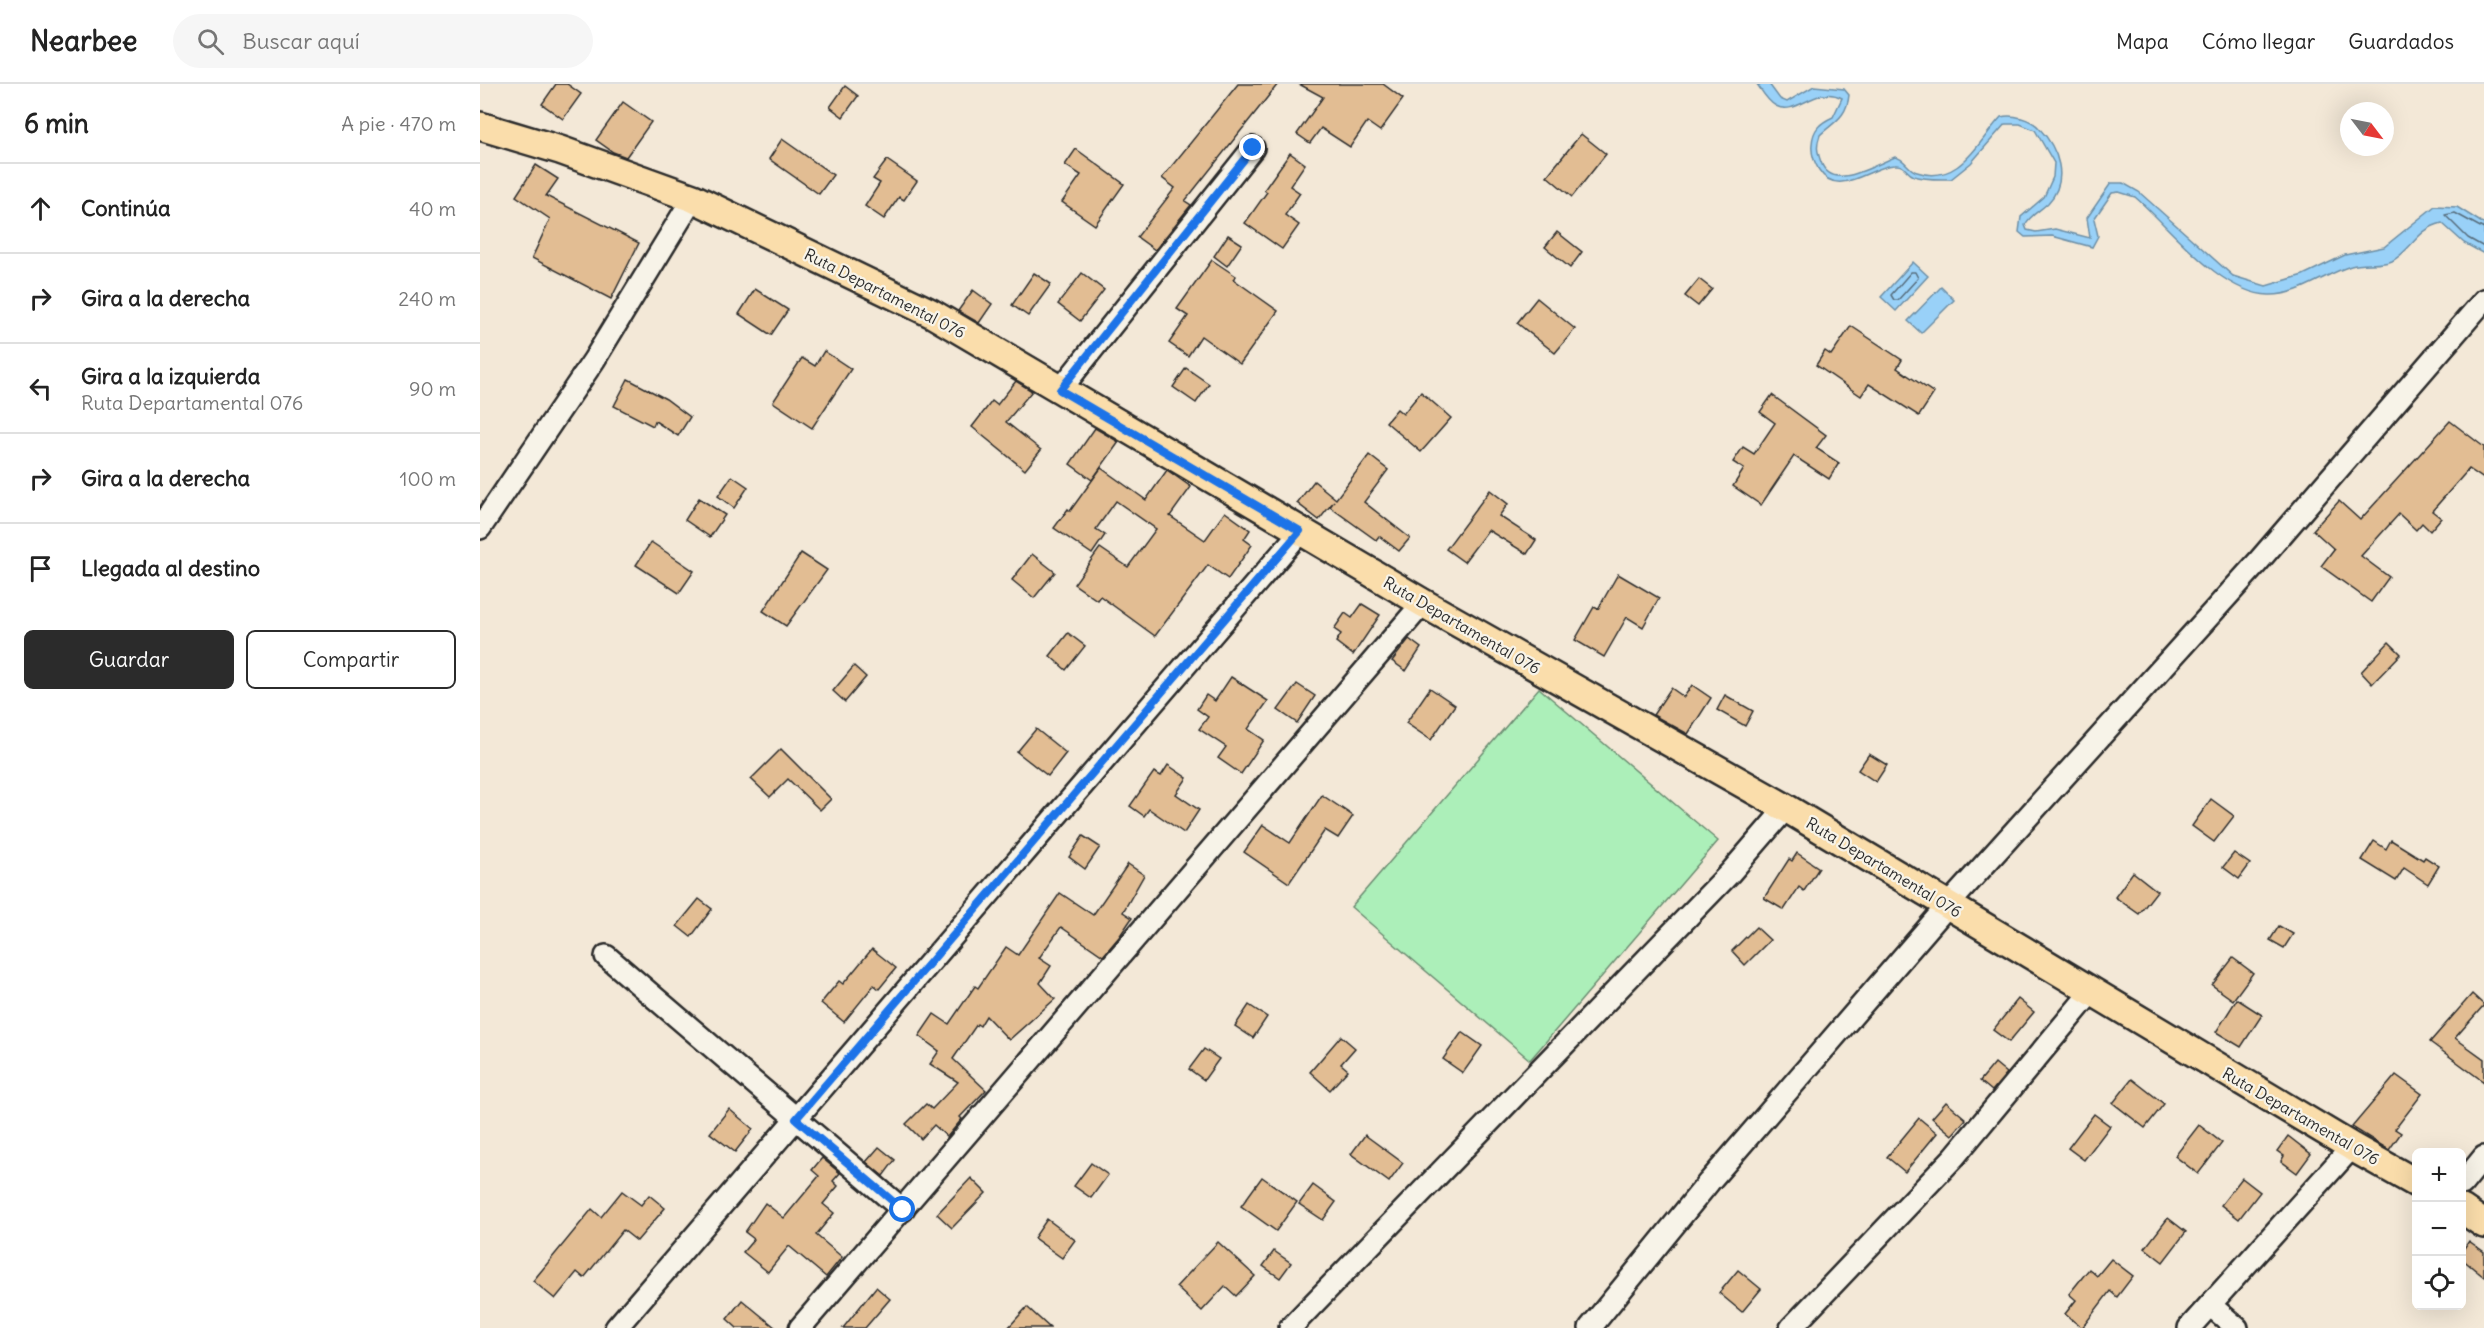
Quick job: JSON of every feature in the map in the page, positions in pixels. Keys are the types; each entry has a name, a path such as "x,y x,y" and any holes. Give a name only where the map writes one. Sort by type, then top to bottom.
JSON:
{"main road":[{"name":"Ruta Departamental 076","path":"480,126 560,150 693,198 931,313 1423,603 1786,808 2412,1181"},
{"path":"2466,1212 2484,1224"}],"street":[{"path":"1060,390 1253,148"},
{"path":"480,528 594,360 693,198"},
{"path":"1590,1328 1709,1182 1948,905 2257,563 2484,300"},
{"path":"616,1328 1300,531"},
{"path":"800,1328 1423,603"},
{"path":"1290,1328 1730,873 1786,808"},
{"path":"606,956 903,1210"},
{"path":"1791,1328 1954,1157 2092,991"},
{"path":"2189,1328 2352,1147"},
{"path":"2466,1179 2484,1158"},
{"path":"2210,1305 2236,1328"}],"green space":[{"path":"1539,688 1718,841 1530,1060 1351,907"}],"water":[{"path":"1757,84 1769,84 1780,99 1787,102 1814,86 1844,89 1849,95 1846,109 1820,135 1818,145 1821,162 1826,171 1834,175 1854,174 1895,157 1917,172 1932,175 1944,173 1956,168 1966,160 2001,117 2011,116 2027,120 2039,128 2052,145 2060,174 2055,194 2027,222 2025,225 2027,230 2036,232 2055,229 2090,238 2087,218 2111,183 2123,183 2139,192 2233,276 2266,286 2303,275 2345,255 2384,247 2435,206 2457,207 2484,224 2484,254 2464,243 2442,223 2426,230 2392,261 2351,266 2291,292 2269,295 2251,292 2214,271 2135,197 2119,192 2112,193 2094,219 2098,236 2092,247 2052,236 2025,237 2019,232 2021,217 2044,197 2053,177 2054,163 2035,130 2020,124 2005,124 1971,163 1951,179 1932,179 1911,175 1901,166 1895,165 1886,166 1856,179 1836,182 1827,178 1819,170 1813,157 1812,144 1816,130 1833,117 1842,98 1824,95 1784,108 1770,101"},
{"path":"1913,262 1928,276 1896,311 1881,297"},
{"path":"1941,287 1954,300 1921,333 1908,321"}],"building":[{"path":"556,84 567,84 581,94 563,119 542,104"},
{"path":"1238,84 1278,84 1185,201 1191,205 1155,250 1137,237 1175,188 1162,178"},
{"path":"1299,84 1383,84 1403,99 1380,131 1367,122 1350,147 1321,128 1310,143 1297,134 1323,97"},
{"path":"845,86 858,96 843,117 830,107"},
{"path":"623,102 651,122 626,157 613,152 596,140"},
{"path":"1581,134 1606,154 1572,197 1547,176"},
{"path":"782,139 833,175 819,194 769,159"},
{"path":"1076,149 1124,184 1095,225 1062,202 1081,175 1065,165"},
{"path":"1290,153 1305,164 1290,186 1300,193 1285,215 1299,225 1282,249 1245,223 1267,192 1264,190"},
{"path":"887,160 917,181 904,200 899,197 884,219 865,206 880,183 873,179"},
{"path":"536,165 558,179 546,196 639,243 611,299 532,258 550,219 516,196"},
{"path":"1557,232 1582,252 1570,268 1545,247"},
{"path":"1228,235 1242,244 1227,266 1214,256"},
{"path":"1212,260 1236,276 1233,279 1278,311 1240,364 1201,336 1188,356 1169,343 1188,316 1177,309"},
{"path":"1034,273 1051,284 1028,316 1012,305"},
{"path":"1082,273 1104,290 1080,321 1058,304"},
{"path":"1699,279 1712,289 1698,306 1685,296"},
{"path":"755,289 788,310 771,335 739,314"},
{"path":"973,290 992,304 979,323 958,311"},
{"path":"1537,298 1575,329 1555,353 1517,323"},
{"path":"1851,326 1902,360 1897,368 1934,393 1919,416 1869,384 1861,396 1816,365 1825,351 1831,355"},
{"path":"824,351 851,369 812,428 773,402 802,358 815,366"},
{"path":"1186,368 1209,384 1196,403 1173,387"},
{"path":"628,379 666,399 690,417 678,436 655,421 653,426 614,406"},
{"path":"1016,381 1032,391 1006,422 1041,450 1025,470 972,427 992,401 997,405"},
{"path":"1421,392 1451,418 1421,452 1386,422 1397,409 1403,414"},
{"path":"1772,395 1826,435 1816,448 1839,463 1829,479 1794,456 1761,505 1733,486 1744,469 1733,462 1743,447 1754,454 1775,423 1760,412"},
{"path":"2450,421 2484,447 2484,479 2469,469 2432,511 2441,518 2430,531 2422,523 2416,530 2399,514 2361,556 2389,577 2371,602 2321,566 2334,549 2313,530 2339,501 2360,520"},
{"path":"1095,428 1119,442 1092,480 1070,464"},
{"path":"1369,455 1388,470 1364,502 1410,538 1399,551 1379,536 1376,540 1330,507 1334,501 1319,520 1297,503 1314,481 1336,499"},
{"path":"1101,468 1146,500 1167,470 1191,487 1170,516 1205,540 1225,512 1250,530 1244,539 1252,545 1228,579 1208,565 1155,636 1100,596 1097,600 1074,584 1100,548 1128,567 1156,529 1116,501 1096,529 1105,535 1092,554 1054,528 1068,509 1070,511"},
{"path":"732,476 748,487 734,508 718,496"},
{"path":"1490,490 1508,504 1499,516 1536,540 1527,554 1488,530 1464,562 1446,549"},
{"path":"699,498 725,515 710,537 685,520"},
{"path":"651,542 694,571 679,593 636,565"},
{"path":"801,553 827,570 786,626 763,611"},
{"path":"1032,554 1055,572 1034,598 1012,580"},
{"path":"1618,574 1659,598 1643,627 1627,617 1604,657 1575,640 1594,607 1598,609"},
{"path":"1362,604 1380,615 1353,655 1336,642 1341,634 1334,629 1345,613 1352,618"},
{"path":"1068,633 1085,646 1066,670 1050,656"},
{"path":"1409,639 1421,648 1406,671 1392,661"},
{"path":"2389,642 2401,654 2372,684 2361,672"},
{"path":"854,666 866,677 845,702 833,691"},
{"path":"1231,677 1268,701 1248,729 1264,740 1241,774 1218,758 1226,747 1199,729 1208,717 1197,709 1206,695 1215,701"},
{"path":"1297,684 1315,696 1297,723 1278,710"},
{"path":"1692,685 1711,698 1688,734 1653,715 1671,688 1684,697"},
{"path":"1430,688 1455,705 1431,740 1406,723"},
{"path":"1725,695 1753,711 1745,726 1717,710"},
{"path":"1036,729 1066,753 1048,776 1017,752"},
{"path":"781,749 831,799 820,810 788,779 770,797 751,779"},
{"path":"1869,754 1887,765 1876,782 1858,770"},
{"path":"1168,765 1187,778 1176,794 1199,810 1184,833 1149,809 1144,816 1130,806 1154,772 1161,776"},
{"path":"1322,795 1353,816 1338,838 1325,830 1289,883 1244,852 1263,825 1290,843"},
{"path":"2211,799 2234,816 2214,842 2192,826"},
{"path":"1083,836 1100,847 1085,869 1069,857"},
{"path":"2391,840 2423,860 2425,857 2439,866 2428,884 2404,868 2396,881 2362,860 2374,841 2386,849"},
{"path":"1797,853 1819,868 1804,891 1799,887 1784,910 1764,898 1789,859 1792,861"},
{"path":"2234,853 2250,864 2239,879 2223,867"},
{"path":"1128,864 1144,875 1123,912 1132,918 1119,937 1103,956 1061,927 1039,958 1051,966 1040,983 1055,999 1009,1040 986,1016 980,1026 977,1024 953,1059 986,1090 960,1117 962,1119 947,1137 934,1125 921,1139 906,1124 926,1104 932,1109 958,1082 930,1064 939,1051 919,1036 934,1014 949,1024 975,986 978,988 1006,947 1018,955 1060,893 1093,915"},
{"path":"2133,872 2157,891 2139,914 2115,897"},
{"path":"699,899 712,909 691,937 677,926"},
{"path":"2279,926 2293,934 2284,948 2270,940"},
{"path":"1756,927 1770,940 1745,965 1732,951"},
{"path":"872,949 896,968 879,989 874,985 844,1022 821,1003 839,981 843,984"},
{"path":"2233,958 2253,973 2233,1000 2212,985"},
{"path":"2472,994 2484,1005 2455,1038 2484,1059 2484,1082 2430,1042"},
{"path":"2018,999 2034,1012 2009,1042 1993,1030"},
{"path":"2237,999 2262,1015 2241,1047 2216,1032"},
{"path":"1249,1005 1267,1017 1253,1038 1235,1026"},
{"path":"1462,1032 1482,1046 1463,1073 1443,1059"},
{"path":"1341,1036 1355,1048 1341,1064 1348,1070 1330,1090 1310,1072"},
{"path":"1204,1049 1219,1059 1204,1080 1189,1069"},
{"path":"1995,1063 2007,1073 1992,1091 1980,1081"},
{"path":"2396,1075 2422,1094 2395,1129 2401,1133 2389,1150 2352,1127"},
{"path":"2132,1079 2164,1104 2145,1128 2113,1103"},
{"path":"1946,1102 1966,1119 1952,1135 1932,1118"},
{"path":"729,1109 753,1129 735,1152 710,1133"},
{"path":"2094,1114 2110,1126 2084,1160 2068,1148"},
{"path":"1919,1118 1937,1133 1905,1172 1887,1157"},
{"path":"2199,1125 2222,1143 2198,1174 2175,1156"},
{"path":"1365,1135 1403,1163 1389,1182 1351,1154"},
{"path":"2288,1136 2311,1154 2297,1173 2281,1161 2284,1156 2277,1151"},
{"path":"879,1147 895,1160 883,1176 866,1162"},
{"path":"822,1158 840,1173 833,1181 838,1186 823,1204 834,1213 816,1235 842,1257 826,1277 789,1246 768,1272 743,1252 754,1239 745,1232 765,1203 784,1218 819,1176 812,1170"},
{"path":"1091,1163 1108,1175 1091,1198 1074,1186"},
{"path":"1262,1177 1297,1202 1276,1231 1241,1206"},
{"path":"971,1178 986,1193 952,1228 937,1214"},
{"path":"2242,1178 2260,1192 2239,1219 2221,1205"},
{"path":"1313,1185 1336,1202 1323,1220 1299,1204"},
{"path":"622,1191 641,1205 649,1195 665,1208 637,1241 623,1230 584,1278 577,1272 555,1299 533,1281 592,1209 601,1217"},
{"path":"2168,1218 2186,1232 2163,1262 2145,1248"},
{"path":"1047,1219 1075,1240 1062,1258 1034,1238"},
{"path":"2469,1241 2484,1252 2484,1277 2466,1262 2466,1245"},
{"path":"1218,1242 1255,1276 1236,1296 1225,1286 1202,1311 1176,1287"},
{"path":"1274,1251 1291,1263 1280,1278 1263,1266"},
{"path":"2111,1259 2133,1276 2117,1297 2110,1291 2082,1328 2065,1314 2076,1300 2069,1294 2089,1269 2097,1276"},
{"path":"1738,1270 1761,1289 1742,1312 1719,1293"},
{"path":"876,1287 890,1299 865,1328 843,1328"},
{"path":"742,1300 776,1328 737,1328 727,1319"},
{"path":"1027,1307 1050,1328 1008,1328"}],"route":[{"path":"903,1210 796,1119 1300,531 1060,390 1253,148"}]}
